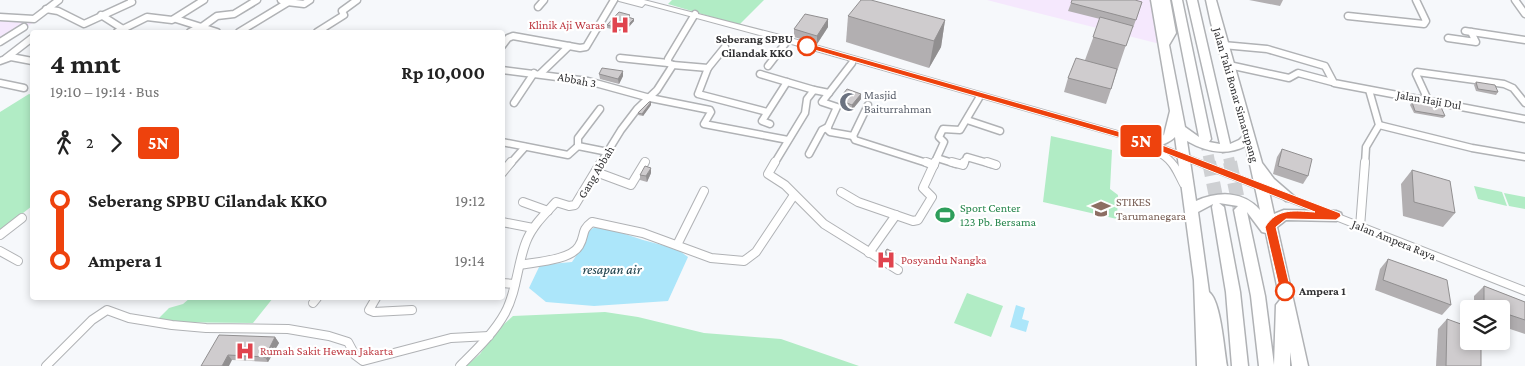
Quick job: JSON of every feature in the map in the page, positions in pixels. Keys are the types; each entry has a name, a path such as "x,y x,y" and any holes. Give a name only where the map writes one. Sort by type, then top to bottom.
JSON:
{"highway":[{"path":"1156,0 1191,206 1200,280 1205,366"},
{"path":"1164,45 1171,33 1165,0"},
{"path":"1177,0 1205,139"},
{"path":"1192,0 1225,142"},
{"path":"1205,0 1216,24"},
{"name":"Jalan Tahi Bonar Simatupang","path":"1211,0 1216,24 1250,136 1284,285 1300,366"},
{"path":"1146,142 1159,142 1169,137 1175,109"},
{"path":"1179,129 1199,143 1225,148 1236,147 1245,143 1250,136"},
{"path":"1256,161 1270,182 1290,198"},
{"path":"1191,206 1216,198 1242,202 1257,213 1273,242"},
{"path":"1218,207 1233,292 1240,366"},
{"path":"1240,210 1258,296 1267,366"},
{"path":"1270,227 1277,219 1284,215 1336,216"},
{"path":"1200,280 1211,314 1219,366"},
{"path":"1282,366 1284,285"}],"street":[{"path":"0,17 34,19 59,0"},
{"path":"46,9 58,11 84,24 102,14 132,2 131,0"},
{"path":"102,14 123,29 148,17 167,21 176,19 204,0"},
{"path":"195,30 217,16 234,14 257,0"},
{"path":"281,0 304,4 310,0"},
{"path":"320,30 344,15 343,9 357,0"},
{"path":"538,7 544,0"},
{"path":"505,42 513,36 569,46 586,47 614,0"},
{"path":"621,0 639,2 693,16 968,93"},
{"path":"1348,16 1424,24 1426,21 1416,0"},
{"path":"1515,0 1525,14"},
{"path":"242,30 287,2"},
{"name":"Gang Abbah","path":"548,211 556,202 570,206 575,205 630,116 650,98 671,64 668,59 693,16"},
{"path":"176,19 211,30"},
{"path":"0,42 24,27"},
{"path":"1448,38 1476,42 1468,32 1525,40"},
{"path":"3,60 30,40"},
{"path":"786,42 852,63 981,96 1166,156 1179,173 1191,206"},
{"path":"768,66 786,42"},
{"path":"1223,45 1267,49 1325,66 1330,72 1332,82"},
{"path":"514,103 537,73 569,46"},
{"path":"725,47 708,68 698,94 767,112"},
{"path":"620,58 708,68"},
{"path":"3,60 30,61"},
{"path":"809,154 822,130 828,126 837,107 822,102 852,63"},
{"name":"Jalan Haji Dul","path":"1229,65 1289,78 1298,73 1368,90 1525,119"},
{"name":"Abbah 3","path":"505,70 588,81 650,98 710,110 711,112 704,124 788,140"},
{"path":"1428,100 1416,74 1417,72 1504,84 1512,88 1525,102"},
{"path":"760,74 829,93"},
{"path":"770,124 762,121 787,82"},
{"path":"0,83 24,88"},
{"path":"814,90 807,99 805,113 768,174 785,184 824,224 898,270"},
{"path":"1360,227 1366,147 1379,125 1368,90"},
{"path":"841,192 858,202 916,221 932,197 923,190 944,142 939,137 943,129 960,130 981,96"},
{"path":"1003,103 1146,142 1262,187"},
{"path":"854,136 868,105"},
{"path":"505,143 568,155 578,146 578,138 600,110"},
{"path":"967,120 1000,130"},
{"path":"1379,125 1472,148 1525,158"},
{"path":"828,126 827,130 830,132 854,136 856,140 936,161 960,165 963,164 967,157 996,165"},
{"path":"505,168 525,146"},
{"path":"578,146 608,152"},
{"path":"596,172 631,185 645,162"},
{"name":"Jalan Ampera Raya","path":"1262,187 1525,291"},
{"path":"677,245 704,191"},
{"path":"520,265 571,255 580,245 584,228 592,222 643,234 711,258 744,261 756,252 794,195"},
{"path":"460,366 489,336 505,312 526,243 533,228 548,211 523,202"},
{"path":"869,253 896,215"},
{"path":"0,235 22,218"},
{"path":"505,223 533,228"},
{"path":"0,251 18,261"},
{"path":"505,283 515,284"},
{"path":"375,300 369,310 374,312 412,310"},
{"path":"46,366 104,310 110,310 129,318 186,327 290,330 331,334 348,342 354,356 363,361 451,338 489,336"}],"shaded area":[{"path":"987,0 1152,0 1160,44"},
{"path":"0,16 39,19 0,44"}],"green space":[{"path":"672,0 764,0 739,25 668,4"},
{"path":"30,94 30,208 0,231 0,112"},
{"path":"1051,136 1112,150 1110,189 1118,195 1117,219 1043,202"},
{"path":"1474,186 1502,192 1507,206 1478,199"},
{"path":"1504,193 1525,197 1525,209 1509,206"},
{"path":"967,293 1003,306 991,337 954,323"},
{"path":"188,300 271,300 253,323 155,322 169,308 183,304"},
{"path":"605,312 638,317 704,333 781,339 859,366 466,366 480,354 495,332 513,316"}],"water":[{"name":"resapan air","path":"598,225 677,249 688,257 668,301 594,306 546,302 529,288 540,265 572,262 584,244 587,232"},
{"path":"1016,305 1025,308 1022,319 1029,321 1026,332 1010,327"}],"building":[{"path":"861,0 871,0 945,20 934,41 848,16"},
{"path":"1072,0 1135,0 1142,2 1136,20 1071,3"},
{"name":"Klinik Aji Waras","path":"619,12 630,15 628,17 634,19 627,26 622,25 619,28 607,25"},
{"path":"805,14 828,19 817,36 794,29"},
{"path":"1100,17 1133,26 1126,46 1093,37"},
{"path":"1076,58 1117,69 1111,89 1068,78"},
{"path":"602,68 623,71 618,79 599,74"},
{"path":"1476,82 1495,85 1498,92 1478,89"},
{"path":"847,89 861,94 852,105 842,101 840,98"},
{"path":"651,102 642,114 638,113"},
{"path":"1412,102 1441,107 1445,116 1415,111"},
{"path":"1282,149 1312,159 1308,176 1278,166"},
{"path":"645,166 651,168 646,176 640,175"},
{"path":"1412,170 1450,181 1455,213 1414,202"},
{"path":"887,249 895,253 893,257 885,252"},
{"path":"1388,259 1447,280 1451,305 1383,280"},
{"path":"1484,286 1525,302 1525,320 1510,315 1510,300 1484,300"},
{"path":"1447,319 1460,324 1460,350 1481,350 1481,366 1446,366"},
{"name":"Rumah Sakit Hewan Jakarta","path":"219,335 275,337 265,357 228,355 222,366 201,366"}],"tunnel":[{"path":"1205,139 1210,164"},
{"path":"1225,142 1230,164"},
{"path":"1209,162 1218,207"},
{"path":"1230,162 1240,210"}],"bus line":[{"name":"5N","path":"807,46 1146,142 1336,216 1284,215 1277,219 1270,227 1285,291"}],"place":[{"name":"Klinik Aji Waras","path":"620,25"},
{"name":"Seberang SPBU Cilandak KKO","path":"807,46"},
{"name":"Masjid Baiturrahman","path":"849,102"},
{"name":"STIKES Tarumanegara","path":"1101,209"},
{"name":"Sport Center 123 Pb. Bersama","path":"945,215"},
{"name":"Posyandu Nangka","path":"886,260"},
{"name":"Ampera 1","path":"1285,291"},
{"name":"Rumah Sakit Hewan Jakarta","path":"245,351"}]}
